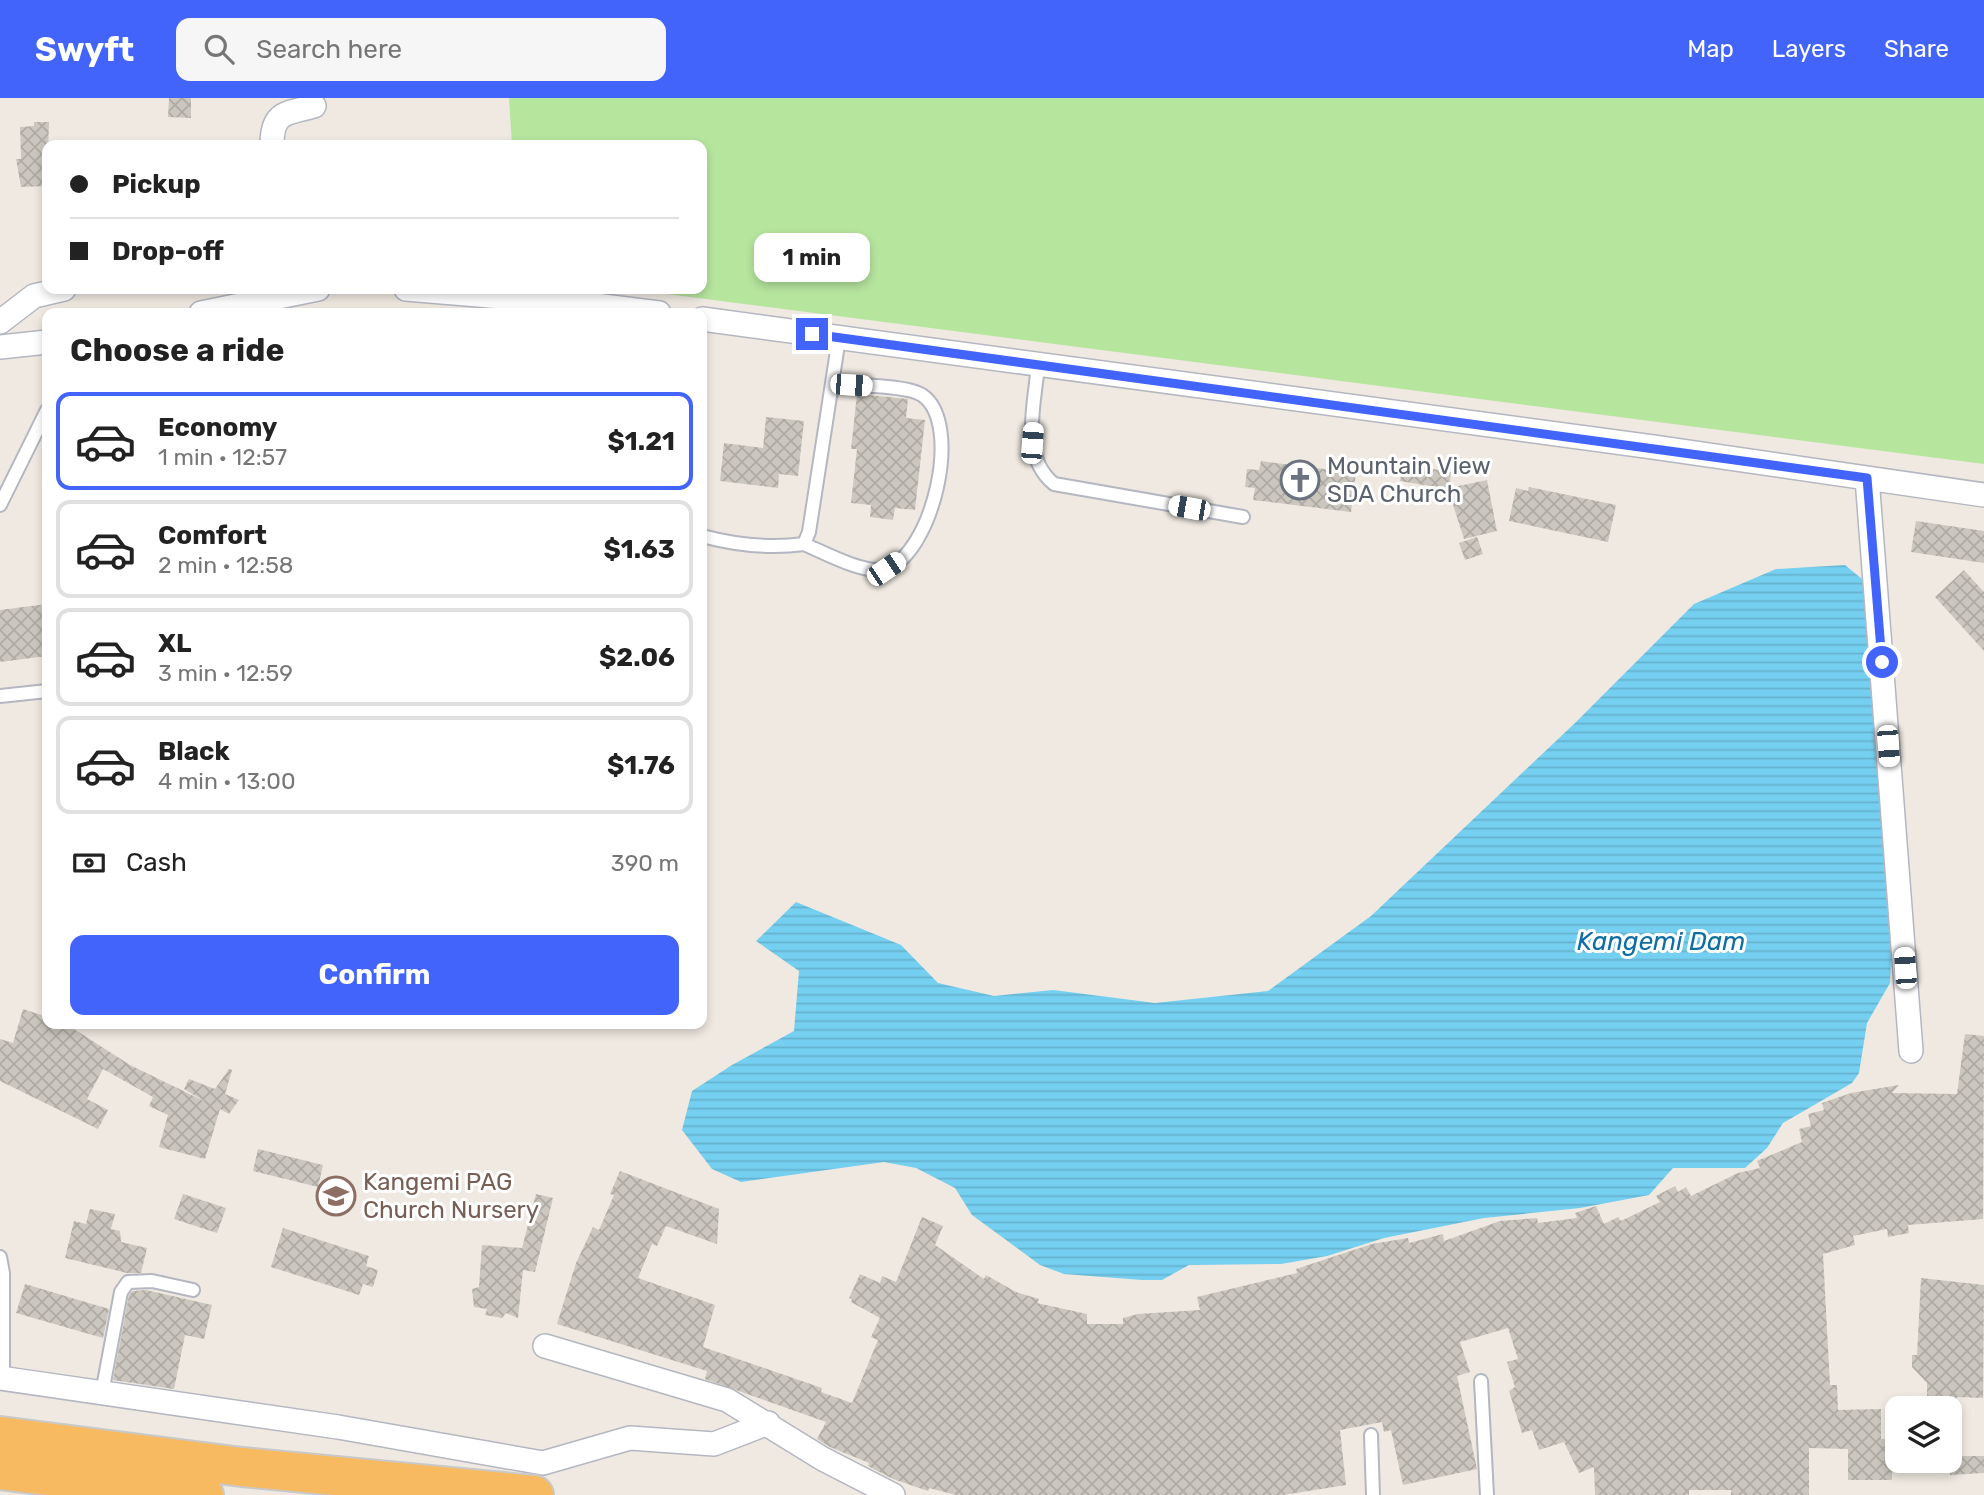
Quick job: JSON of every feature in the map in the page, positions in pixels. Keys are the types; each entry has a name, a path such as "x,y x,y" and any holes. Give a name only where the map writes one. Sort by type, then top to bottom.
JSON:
{"highway":[{"path":"0,1436 242,1467 534,1495"},
{"path":"0,1470 204,1495"}],"street":[{"path":"272,140 274,123 279,116 314,106"},
{"path":"0,322 34,296 43,294"},
{"path":"225,308 294,294"},
{"path":"453,294 585,308"},
{"path":"707,320 1984,495"},
{"path":"0,347 42,343"},
{"path":"1867,478 1911,1051"},
{"path":"545,1346 727,1400 823,1459 893,1495"},
{"path":"2,1378 338,1427 543,1463 630,1438 714,1444 768,1423"}],"lane":[{"path":"804,544 809,532 839,338"},
{"path":"1038,364 1032,443 1035,462 1042,474 1054,484 1243,517"},
{"path":"707,537 779,548 804,544 868,569 886,569 903,558 917,538 939,492 941,431 937,411 922,394 890,388 832,384"},
{"path":"0,505 42,420"},
{"path":"0,696 42,692"},
{"path":"0,1257 3,1273 2,1378"},
{"path":"102,1393 121,1292 128,1282 152,1281 193,1290"},
{"path":"1481,1381 1487,1495"},
{"path":"1371,1435 1373,1495"}],"green space":[{"path":"509,98 1984,98 1984,464 667,294 707,294 707,140 512,140"}],"water":[{"name":"Kangemi Dam","path":"1845,565 1867,583 1895,873 1890,983 1867,1023 1859,1073 1852,1083 1783,1123 1767,1148 1745,1168 1673,1168 1649,1195 1580,1208 1484,1218 1384,1238 1327,1256 1281,1264 1189,1265 1162,1280 1142,1280 1064,1274 1040,1265 972,1215 955,1188 916,1168 884,1162 741,1182 712,1169 682,1130 692,1091 732,1065 794,1031 799,971 756,941 796,902 901,945 938,983 994,996 1053,990 1155,1003 1268,991 1371,916 1575,723 1694,604 1776,569"}],"building":[{"path":"169,98 191,98 191,118 168,117"},
{"path":"34,122 49,122 48,140 42,140 42,186 21,187 16,159 21,159 20,127 34,126"},
{"path":"857,394 908,399 906,418 925,420 915,510 895,508 893,520 870,517 871,505 851,503 857,449 851,449"},
{"path":"766,417 804,421 798,476 779,474 778,488 720,481 724,443 763,448"},
{"name":"Mountain View SDA Church","path":"1261,461 1356,473 1351,512 1253,500 1255,488 1245,487 1247,469 1259,470"},
{"path":"1403,464 1451,472 1449,488 1487,480 1497,531 1464,539 1448,489 1400,481"},
{"path":"1529,487 1616,505 1608,542 1509,521 1516,488 1528,491"},
{"path":"1916,521 1984,531 1984,563 1911,552"},
{"path":"1477,537 1483,554 1465,560 1459,543"},
{"path":"1964,570 1984,592 1984,651 1935,597"},
{"path":"42,605 42,657 0,662 0,610"},
{"path":"23,1009 42,1015 42,1029 74,1029 130,1065 206,1102 184,1089 189,1079 215,1089 229,1069 232,1070 225,1094 239,1100 229,1114 220,1109 205,1159 159,1147 168,1115 149,1106 153,1097 103,1069 87,1099 108,1110 98,1129 0,1081 0,1039 13,1043"},
{"path":"1965,1034 1984,1036 1983,1219 1908,1225 1909,1233 1888,1237 1887,1229 1853,1236 1855,1245 1823,1254 1830,1385 1837,1385 1838,1410 1881,1409 1881,1439 1885,1439 1885,1473 1892,1473 1892,1480 1848,1480 1848,1449 1809,1448 1809,1495 1731,1495 1731,1490 1689,1490 1689,1495 1595,1495 1594,1467 1579,1473 1564,1442 1539,1450 1532,1430 1522,1433 1509,1391 1515,1387 1507,1362 1518,1359 1508,1328 1460,1342 1470,1372 1457,1376 1477,1469 1403,1485 1391,1430 1384,1432 1382,1422 1340,1430 1346,1485 1283,1495 956,1495 929,1488 928,1491 893,1479 868,1466 869,1463 817,1439 826,1422 705,1379 707,1371 557,1324 576,1263 593,1227 599,1230 614,1195 610,1194 620,1171 719,1209 717,1244 666,1226 657,1246 652,1244 638,1278 715,1305 703,1347 822,1388 821,1392 852,1403 878,1340 871,1337 880,1318 851,1302 852,1299 849,1298 860,1274 880,1283 882,1276 896,1282 922,1217 943,1226 935,1245 984,1279 986,1275 1016,1292 1039,1299 1037,1303 1087,1314 1087,1324 1123,1324 1123,1318 1138,1314 1200,1310 1197,1297 1297,1273 1296,1269 1372,1244 1408,1238 1409,1243 1443,1234 1444,1241 1500,1221 1537,1218 1538,1223 1577,1218 1575,1213 1596,1206 1604,1224 1618,1217 1621,1221 1660,1202 1656,1196 1675,1186 1678,1192 1686,1187 1691,1196 1738,1173 1760,1168 1757,1161 1802,1142 1799,1129 1811,1126 1808,1114 1824,1110 1822,1103 1851,1093 1899,1085 1892,1093 1957,1094"},
{"path":"258,1149 323,1165 318,1187 253,1171"},
{"path":"183,1194 226,1208 217,1233 174,1219"},
{"path":"536,1194 553,1198 535,1272 523,1270 518,1318 506,1313 502,1318 485,1315 487,1309 474,1307 472,1289 479,1287 482,1245 522,1248"},
{"path":"90,1209 115,1214 111,1229 120,1231 121,1242 147,1248 141,1273 127,1273 65,1258 74,1221 86,1224"},
{"path":"283,1228 369,1256 366,1266 378,1270 373,1287 363,1284 359,1295 271,1267"},
{"path":"1921,1278 1984,1285 1983,1398 1927,1396 1927,1383 1912,1367 1912,1355 1917,1355"},
{"path":"25,1284 109,1309 103,1338 16,1313"},
{"path":"146,1290 212,1305 204,1339 185,1335 174,1389 113,1380 129,1295 133,1291"},
{"path":"1962,1456 1984,1456 1984,1473 1950,1475 1962,1473"}],"place":[{"name":"Mountain View SDA Church","path":"1300,480"},
{"name":"Kangemi PAG Church Nursery","path":"336,1196"}],"route":[{"path":"812,334 1867,478 1882,662"}]}
